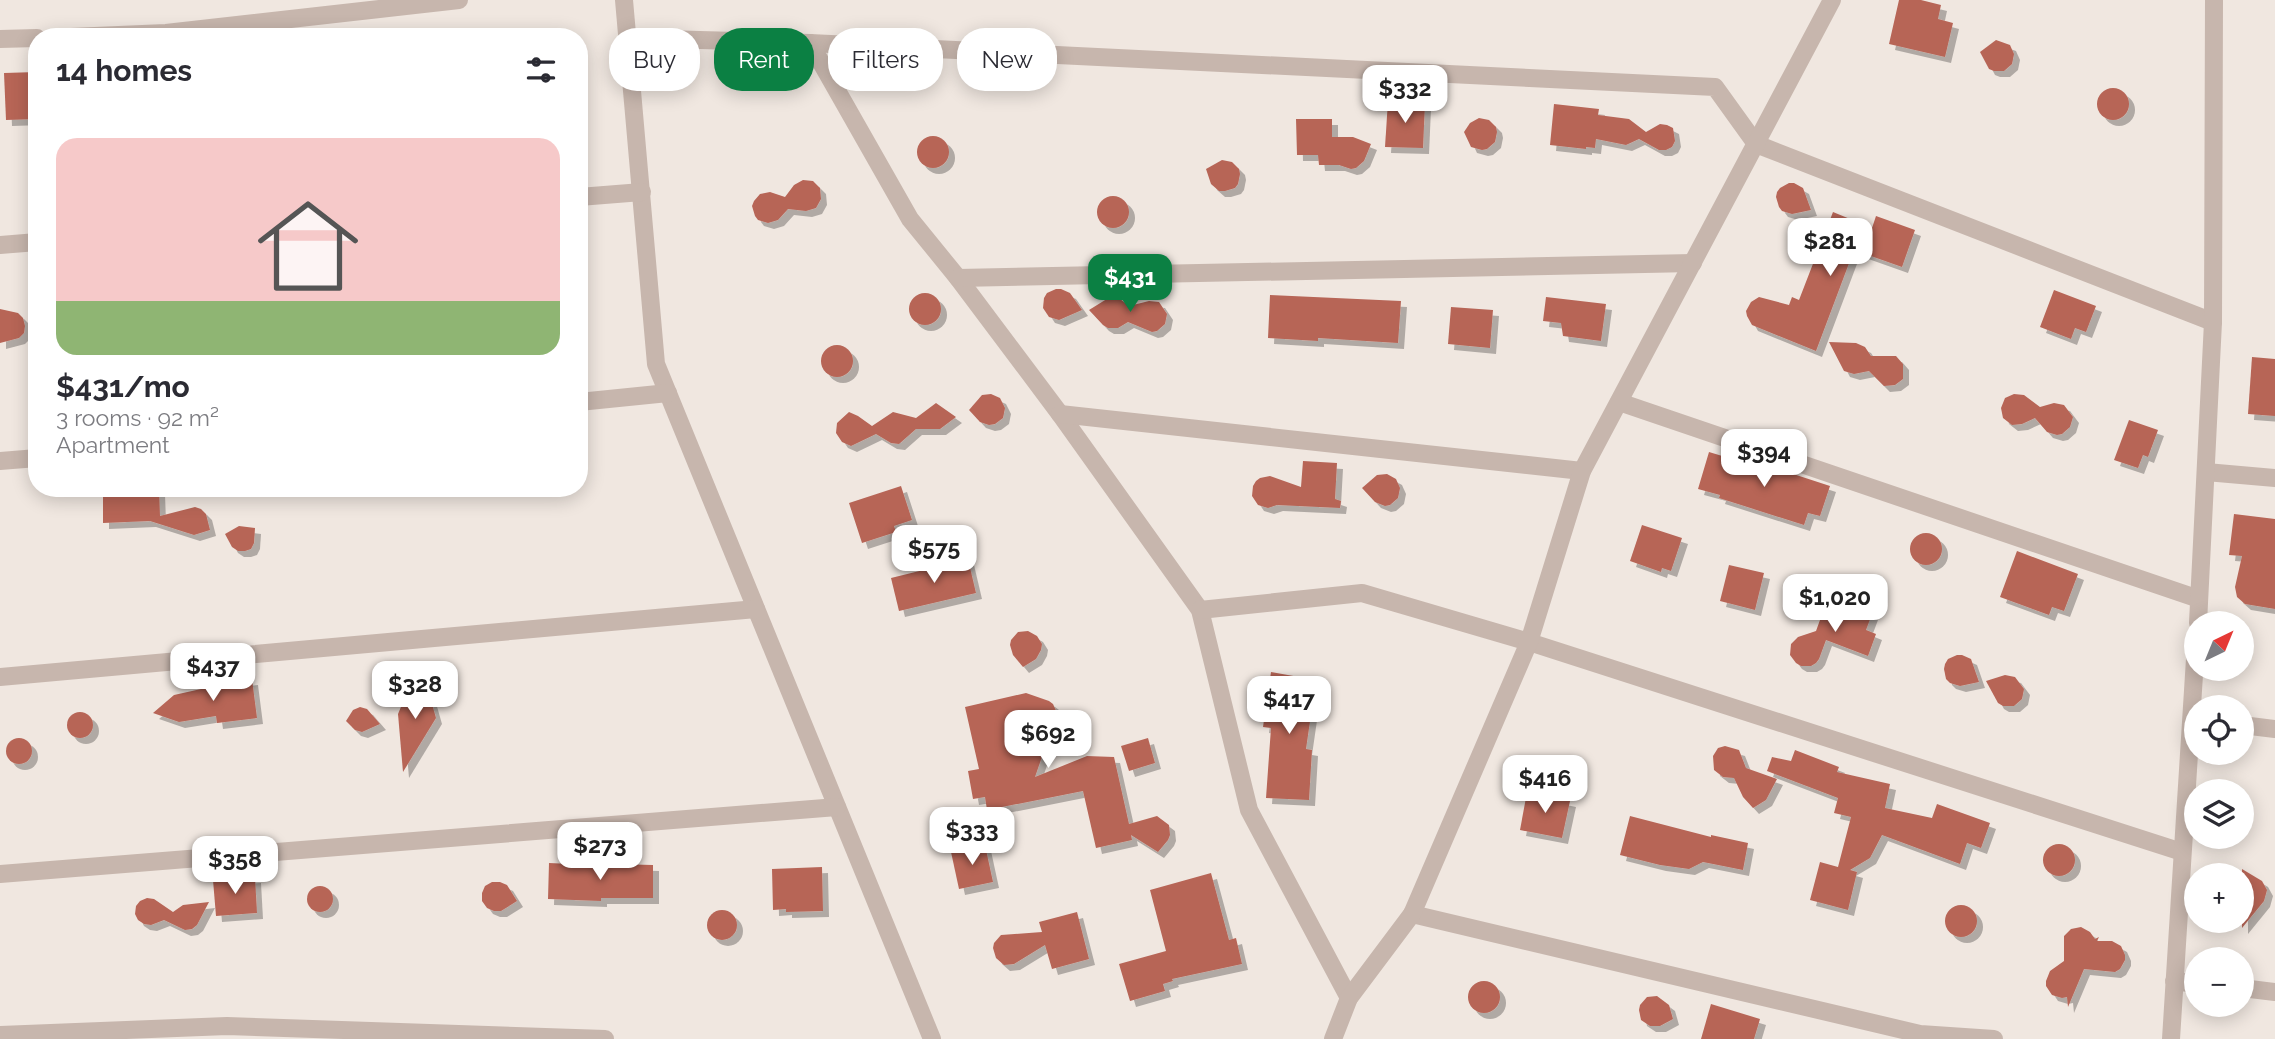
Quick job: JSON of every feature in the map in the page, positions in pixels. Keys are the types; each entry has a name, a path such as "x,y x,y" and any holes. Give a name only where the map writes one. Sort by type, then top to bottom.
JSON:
{"street":[{"path":"210,28 459,0"},
{"path":"624,0 626,28"},
{"path":"1333,1039 1349,998 1412,914 1530,642 1582,471 1832,0"},
{"path":"2198,611 2213,322 2214,0"},
{"path":"0,39 28,38"},
{"path":"814,43 1714,87 1756,144 2213,322"},
{"path":"814,50 910,219 1060,414 1200,610 1249,810 1349,998"},
{"path":"632,91 656,364 932,1039"},
{"path":"588,196 642,192"},
{"path":"0,245 28,243"},
{"path":"958,278 1693,263"},
{"path":"588,401 668,393"},
{"path":"1619,401 2199,599"},
{"path":"1060,414 1582,471"},
{"path":"0,461 28,459"},
{"path":"2206,472 2275,478"},
{"path":"1200,610 1362,593 1530,642 2182,852"},
{"path":"0,677 756,608"},
{"path":"2254,726 2275,729"},
{"path":"2171,1039 2190,765"},
{"path":"0,874 837,807"},
{"path":"1412,914 1920,1034 1994,1039"},
{"path":"2174,981 2184,982"},
{"path":"2254,990 2275,992"},
{"path":"0,1035 227,1026 605,1039"}],"building":[{"path":"1899,0 1921,0 1941,5 1938,19 1953,23 1945,57 1889,44"},
{"path":"1996,40 2010,45 2014,54 2012,64 2004,71 1989,69 1980,52"},
{"path":"28,72 28,119 6,120 4,73"},
{"path":"2113,88 2124,93 2129,104 2124,115 2113,120 2102,115 2097,104 2102,93"},
{"path":"1388,101 1425,103 1423,148 1385,147"},
{"path":"1554,104 1599,109 1598,115 1629,119 1646,132 1660,124 1667,125 1673,128 1675,141 1672,147 1666,150 1659,150 1639,139 1626,145 1596,139 1595,148 1586,149 1550,145"},
{"path":"1479,118 1489,120 1497,132 1495,142 1482,150 1471,147 1464,132 1470,123"},
{"path":"1296,119 1332,119 1332,137 1353,137 1371,144 1364,161 1351,169 1339,165 1319,165 1318,155 1297,155"},
{"path":"933,136 944,141 949,152 944,163 933,168 922,163 917,152 922,141"},
{"path":"1222,160 1232,162 1240,174 1235,188 1219,191 1211,184 1206,169"},
{"path":"803,180 813,181 820,188 821,199 816,208 806,211 788,209 778,220 768,223 758,220 752,206 760,194 770,192 785,197 794,185"},
{"path":"1789,183 1803,188 1811,210 1792,214 1782,211 1776,197 1777,192"},
{"path":"1113,196 1124,201 1129,212 1124,223 1113,228 1102,223 1097,212 1102,201"},
{"path":"1833,212 1872,228 1876,216 1915,230 1902,267 1854,250 1816,351 1752,325 1746,311 1751,302 1759,297 1789,305 1792,297 1799,300"},
{"path":"1056,289 1070,293 1082,310 1059,320 1049,317 1043,308 1044,298 1047,293"},
{"path":"2054,290 2096,306 2086,332 2075,328 2071,339 2040,327"},
{"path":"925,293 936,298 941,309 936,320 925,325 914,320 909,309 914,298"},
{"path":"1270,295 1401,301 1398,343 1268,338"},
{"path":"1110,297 1120,299 1129,306 1149,301 1159,302 1167,314 1165,324 1152,332 1128,322 1118,328 1108,328 1089,310"},
{"path":"1546,297 1606,304 1601,341 1563,336 1561,323 1543,321"},
{"path":"1451,307 1493,310 1490,348 1448,344"},
{"path":"0,309 18,313 23,318 24,333 19,338 0,343"},
{"path":"1829,342 1856,343 1865,347 1871,356 1896,356 1903,364 1903,379 1895,385 1884,386 1869,371 1854,374 1844,371"},
{"path":"837,345 848,350 853,361 848,372 837,377 826,372 821,361 826,350"},
{"path":"2252,357 2275,359 2275,416 2248,414"},
{"path":"991,394 1000,398 1005,408 1003,418 989,425 980,422 969,410 982,395"},
{"path":"2014,394 2024,395 2040,407 2054,403 2064,405 2073,417 2070,427 2057,435 2047,432 2035,418 2012,425 2003,418 2001,408 2005,398"},
{"path":"936,403 956,417 940,429 916,429 899,444 891,443 876,434 851,446 842,442 836,433 837,423 849,412 872,426 893,412 916,418"},
{"path":"2129,420 2158,430 2148,457 2143,455 2138,468 2114,460"},
{"path":"1709,452 1762,468 1763,464 1830,486 1820,516 1808,513 1804,525 1698,489"},
{"path":"1303,461 1337,463 1335,499 1341,501 1340,508 1277,505 1268,508 1258,505 1252,496 1256,481 1270,476 1301,487"},
{"path":"1387,474 1396,479 1400,488 1398,498 1385,506 1375,502 1362,488 1377,475"},
{"path":"901,486 912,520 894,526 896,532 862,543 849,503"},
{"path":"103,497 159,497 160,516 195,507 206,514 210,530 194,535 150,521 103,523"},
{"path":"2234,514 2275,519 2275,609 2245,604 2237,597 2235,587 2242,556 2229,555"},
{"path":"1642,525 1682,538 1671,571 1662,568 1661,572 1630,561"},
{"path":"239,526 255,528 251,549 238,551 232,547 225,534"},
{"path":"1926,533 1937,538 1942,549 1937,560 1926,565 1915,560 1910,549 1915,538"},
{"path":"2017,551 2078,574 2064,611 2052,607 2049,615 2000,597"},
{"path":"968,559 976,593 899,611 891,578"},
{"path":"1729,565 1764,573 1755,610 1720,601"},
{"path":"1828,598 1872,614 1866,630 1876,634 1868,656 1826,640 1816,663 1801,666 1790,655 1791,644 1798,637 1816,631"},
{"path":"1028,631 1037,636 1042,644 1036,659 1023,667 1013,655 1010,645 1018,632"},
{"path":"1957,655 1971,659 1979,682 1960,686 1946,679 1945,664 1948,659"},
{"path":"1271,672 1316,680 1306,749 1312,750 1309,800 1266,798 1271,728 1263,727"},
{"path":"2005,675 2015,677 2024,689 2022,699 2014,706 1998,703 1986,681"},
{"path":"252,679 257,718 217,723 216,716 179,722 153,713 174,695 201,689 201,685"},
{"path":"414,685 428,690 436,718 403,772 398,714 408,690"},
{"path":"1026,693 1049,701 1057,713 1035,777 1087,756 1114,757 1129,824 1157,816 1169,825 1168,840 1158,852 1131,835 1132,840 1096,848 1083,791 987,810 985,797 973,799 968,771 979,769 965,707"},
{"path":"360,707 367,709 380,724 362,732 355,730 346,721 353,710"},
{"path":"80,712 89,716 93,725 89,734 80,738 71,734 67,725 71,716"},
{"path":"19,738 29,741 32,751 29,761 19,764 9,761 6,751 9,741"},
{"path":"1148,738 1155,763 1129,771 1121,746"},
{"path":"1725,746 1739,750 1746,768 1777,779 1766,800 1753,808 1743,797 1734,778 1723,777 1714,770 1713,756 1718,748"},
{"path":"1795,750 1839,767 1837,772 1890,784 1885,808 1932,818 1937,804 1990,823 1981,848 1967,843 1960,864 1882,835 1870,858 1850,870 1857,872 1848,910 1810,900 1820,862 1838,867 1851,817 1834,813 1838,798 1767,771 1772,757 1791,761"},
{"path":"1527,792 1570,801 1562,838 1520,830"},
{"path":"1630,816 1711,837 1748,843 1743,870 1703,862 1689,869 1620,855"},
{"path":"2059,844 2070,849 2075,860 2070,871 2059,876 2048,871 2043,860 2048,849"},
{"path":"985,845 993,882 959,889 951,852"},
{"path":"549,863 653,865 653,898 601,898 601,901 548,899"},
{"path":"822,867 823,911 773,910 772,869"},
{"path":"1211,873 1229,940 1236,938 1242,964 1172,979 1173,981 1163,984 1165,991 1130,1001 1119,964 1166,951 1150,890"},
{"path":"2254,876 2262,881 2267,890 2264,901 2254,913"},
{"path":"255,877 257,913 216,916 213,880"},
{"path":"492,882 507,885 517,901 501,911 487,908 482,901 482,893 485,886"},
{"path":"320,886 329,890 333,899 329,908 320,912 311,908 307,899 311,890"},
{"path":"147,898 154,899 173,912 183,905 209,902 197,925 185,930 164,920 151,925 138,920 135,914 136,906"},
{"path":"1961,905 1972,910 1977,921 1972,932 1961,937 1950,932 1945,921 1950,910"},
{"path":"722,910 732,915 737,925 732,935 722,940 712,935 707,925 712,915"},
{"path":"1077,912 1089,959 1052,969 1045,945 1014,964 1004,965 996,958 994,943 1001,935 1042,932 1039,922"},
{"path":"2081,927 2095,939 2099,937 2097,941 2112,941 2121,946 2125,960 2115,972 2084,969 2068,1007 2067,997 2052,995 2046,981 2050,971 2064,961 2064,936 2071,929"},
{"path":"1484,981 1495,986 1500,997 1495,1008 1484,1013 1473,1008 1468,997 1473,986"},
{"path":"1657,996 1669,1005 1673,1019 1660,1026 1650,1026 1641,1020 1640,1005 1647,997"},
{"path":"1711,1004 1760,1019 1754,1039 1701,1039"}]}
